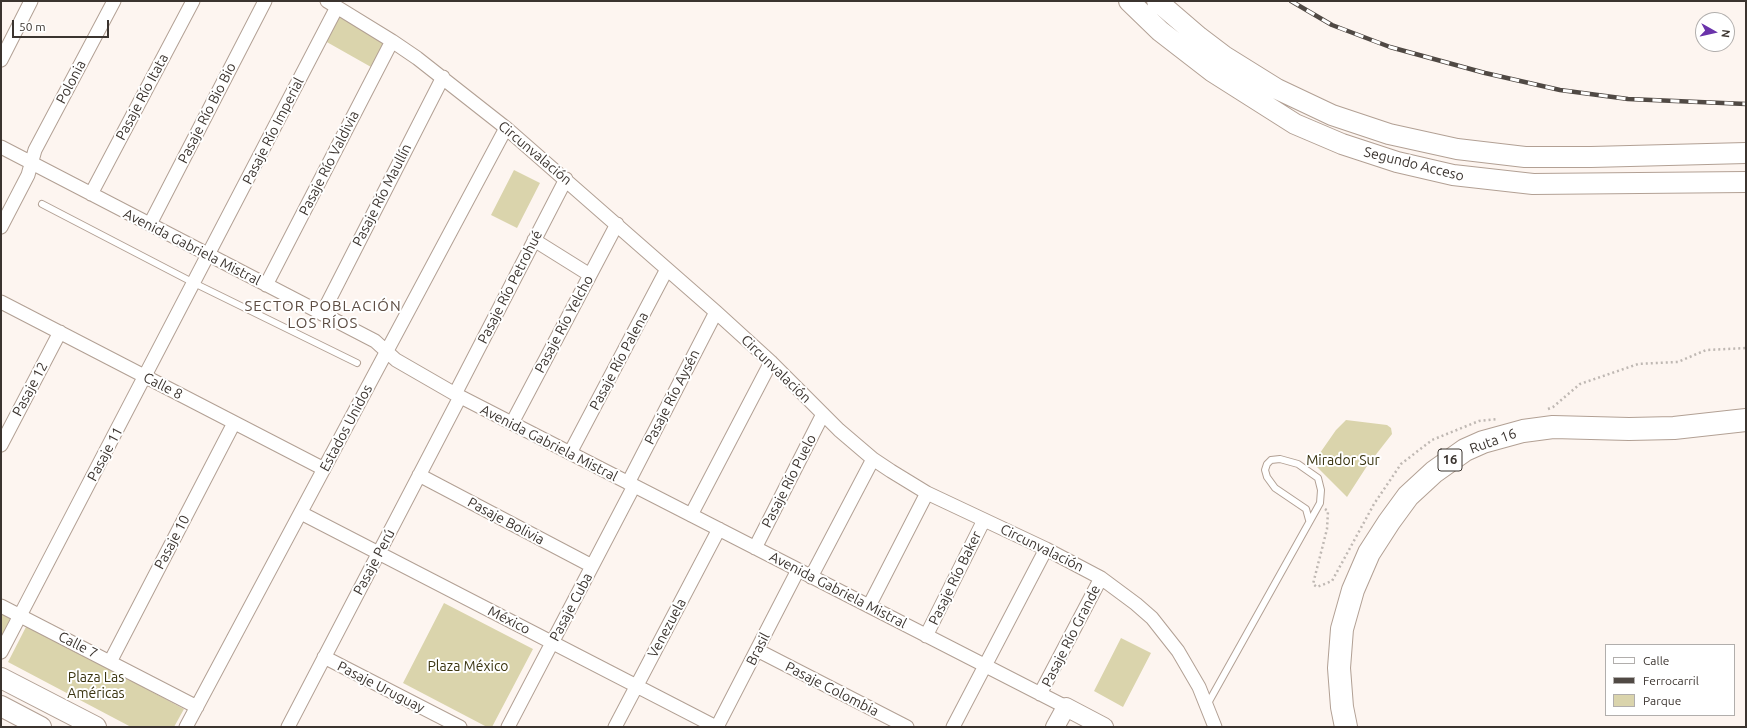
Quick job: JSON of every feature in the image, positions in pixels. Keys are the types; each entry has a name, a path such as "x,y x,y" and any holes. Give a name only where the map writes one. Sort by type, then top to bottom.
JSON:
{"highway":[{"name":"Ruta 16","path":"1346,727 1339,688 1339,662 1342,629 1353,590 1369,554 1388,522 1408,496 1434,472 1465,450 1483,442 1522,431 1553,427 1629,429 1666,428 1746,420"}],"main road":[{"name":"Segundo Acceso","path":"1129,1 1160,31 1212,72 1295,124 1342,144 1396,162 1459,176 1533,184 1746,182"},
{"name":"Segundo Acceso","path":"1158,1 1199,37 1224,56 1277,89 1332,115 1389,134 1457,149 1525,156 1591,157 1746,153"},
{"path":"1,678 96,727"},
{"path":"1,706 39,727"}],"street":[{"path":"1,60 31,1"},
{"name":"Polonia","path":"1,228 28,175 35,150 114,1"},
{"name":"Pasaje Río Itata","path":"91,194 193,1"},
{"name":"Pasaje Río Bio Bio","path":"150,224 265,1"},
{"name":"Circunvalación","path":"332,4 392,40 443,77 506,128 716,312 771,362 856,445 873,459 891,472 928,493 1046,549 1101,578 1136,604 1166,635 1189,668 1207,705 1215,727"},
{"name":"Pasaje Río Imperial","path":"209,255 332,4"},
{"name":"Pasaje Río Valdivia","path":"266,284 392,40"},
{"name":"Pasaje Río Maullín","path":"322,314 443,77"},
{"name":"Estados Unidos","path":"186,727 506,128"},
{"name":"Avenida Gabriela Mistral","path":"1,147 375,341 387,353 458,396 1040,694 1074,716 1104,727"},
{"name":"Pasaje Río Petrohué","path":"458,396 534,240 566,179"},
{"name":"Pasaje Río Yelcho","path":"512,423 617,224"},
{"path":"534,240 590,275"},
{"name":"Pasaje 11","path":"1,652 209,255"},
{"name":"Pasaje Río Palena","path":"570,454 667,269"},
{"name":"Calle 8","path":"1,302 324,469"},
{"name":"Pasaje Río Aysén","path":"631,484 716,312"},
{"name":"Pasaje 12","path":"1,445 60,332"},
{"path":"691,515 771,362"},
{"name":"Pasaje Perú","path":"289,727 458,396"},
{"name":"Pasaje Río Puelo","path":"755,548 823,414"},
{"name":"Pasaje 10","path":"110,662 234,423"},
{"path":"811,576 873,459"},
{"name":"Pasaje Bolivia","path":"419,475 592,566"},
{"name":"Pasaje Cuba","path":"508,727 592,566 631,484"},
{"path":"869,606 928,493"},
{"name":"México","path":"301,513 717,727"},
{"name":"Pasaje Río Baker","path":"926,636 984,520"},
{"name":"Venezuela","path":"615,727 719,529"},
{"path":"953,727 1046,549"},
{"name":"Brasil","path":"717,727 798,570"},
{"name":"Pasaje Río Grande","path":"1040,694 1101,578"},
{"name":"Calle 7","path":"1,606 197,707"},
{"name":"Pasaje Colombia","path":"757,650 907,727"},
{"name":"Pasaje Uruguay","path":"324,657 460,727"},
{"path":"1056,727 1074,716"}],"lane":[{"path":"42,204 357,363"},
{"path":"1207,705 1309,520 1320,503 1321,490 1318,478 1298,464 1280,459 1271,460 1266,464 1265,470 1267,477 1275,488 1306,509 1309,520"}],"green space":[{"path":"339,15 386,40 371,67 325,41"},
{"path":"514,170 540,183 517,228 491,215"},
{"name":"Mirador Sur","path":"1346,420 1387,425 1391,428 1392,434 1367,466 1347,497 1313,463 1336,430"},
{"name":"Plaza México","path":"444,603 533,649 492,727 487,727 403,683"},
{"path":"1,613 15,620 1,646"},
{"name":"Plaza Las Américas","path":"27,625 184,709 174,727 131,727 8,662"},
{"path":"1121,638 1151,653 1123,707 1094,691"}],"railway":[{"path":"1291,1 1332,25 1390,47 1485,73 1560,90 1628,99 1746,104"}],"district":[{"name":"SECTOR POBLACIÓN LOS RÍOS","path":"323,314"}]}
